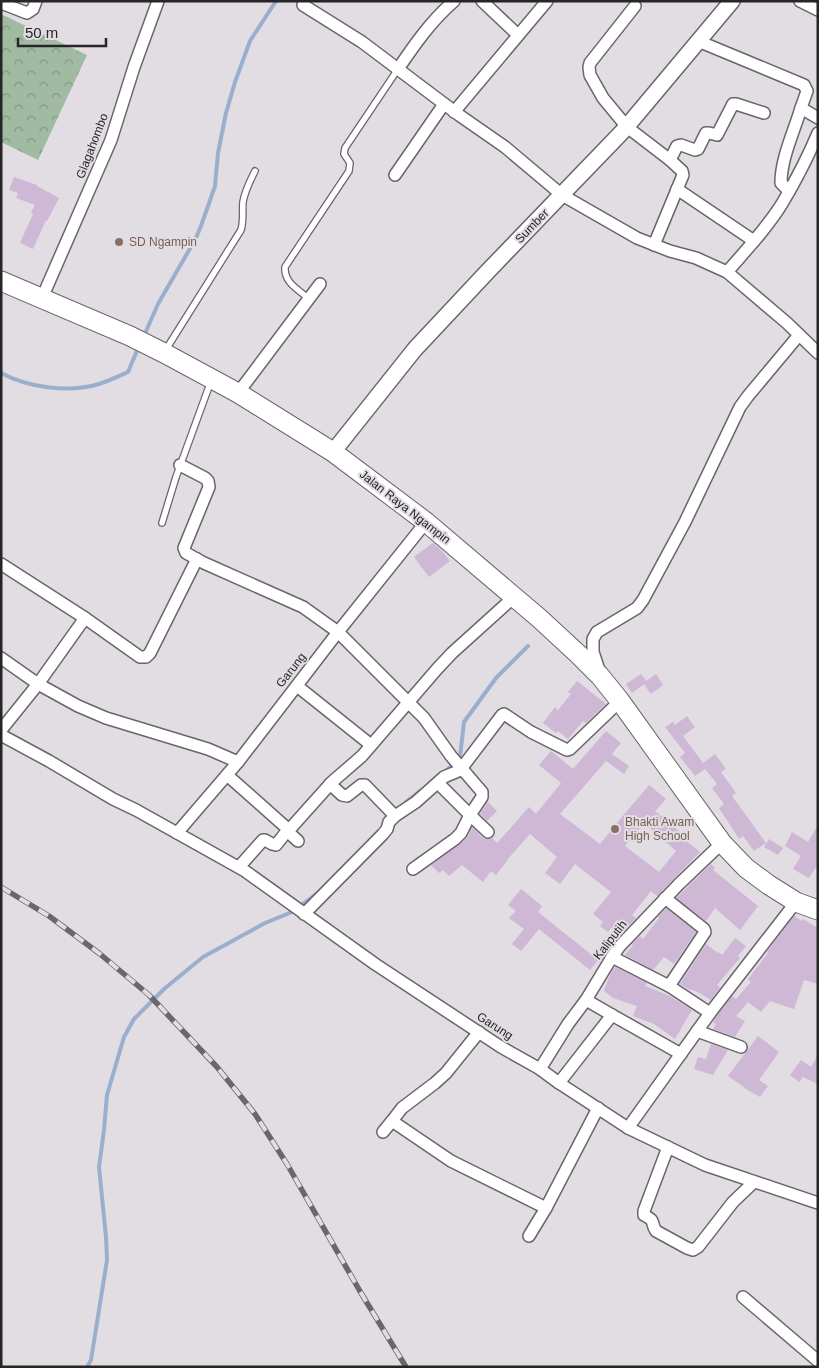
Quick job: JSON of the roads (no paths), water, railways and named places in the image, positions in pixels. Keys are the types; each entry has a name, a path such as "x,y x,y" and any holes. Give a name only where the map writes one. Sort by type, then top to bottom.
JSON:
{"main road":[{"name":"Jalan Raya Ngampin","path":"1,281 130,336 238,393 334,452 426,522 572,648 600,676 620,700 722,843 746,868 796,902 818,910"}],"street":[{"path":"1,3 27,14 36,1"},
{"name":"Glagahombo","path":"42,298 111,140 134,67 158,1"},
{"path":"398,69 426,29 454,1"},
{"path":"482,1 518,35"},
{"path":"454,112 547,1"},
{"name":"Sumber","path":"334,452 415,349 488,270 627,127 732,1"},
{"path":"800,1 818,10"},
{"path":"303,5 362,42 454,112 505,146 562,195 637,238 670,251 696,258 727,272 818,352"},
{"path":"635,6 588,67 590,75 603,98 627,127 682,171 683,175 654,245"},
{"path":"698,41 804,85 807,90 785,157 781,176 781,183 789,191"},
{"path":"395,175 444,104"},
{"path":"670,160 677,146 681,145 695,150 698,149 706,133 717,135 732,104 764,113"},
{"path":"801,108 818,118"},
{"path":"727,272 754,241 782,203 808,158 818,133"},
{"path":"677,190 754,241"},
{"path":"238,393 320,284"},
{"path":"600,676 593,652 593,639 596,632 637,608 643,600 685,522 740,407 799,335"},
{"path":"180,465 205,478 208,481 209,487 184,548 186,553 303,607 338,632 424,718 451,756 482,792 482,797 455,840 412,869"},
{"name":"Garung","path":"176,834 238,762 426,522"},
{"path":"1,564 85,618 140,657 146,657 150,653 197,559"},
{"path":"239,867 263,840 276,845 330,784 362,756 426,680 452,653 514,597"},
{"path":"1,730 38,684 85,618"},
{"path":"1,658 38,684 78,706 106,718 195,745 238,762"},
{"path":"297,686 371,745"},
{"path":"304,914 383,834 387,829 392,813 416,802 444,777 462,769 502,714 531,732 567,750 620,700"},
{"name":"Garung","path":"1,735 176,834 239,867 375,964 501,1047 540,1069 628,1128 705,1165 818,1203"},
{"path":"227,775 298,841"},
{"path":"438,783 488,832"},
{"path":"330,784 342,796 347,796 361,785 365,785 392,813"},
{"name":"Kaliputih","path":"540,1069 620,947 665,898 722,843"},
{"path":"665,898 705,932 669,986"},
{"path":"628,1128 710,1013 796,902"},
{"path":"612,957 669,986 710,1013"},
{"path":"586,1000 681,1054"},
{"path":"559,1083 612,1015"},
{"path":"697,1031 741,1047"},
{"path":"382,1132 402,1108 446,1073 479,1032"},
{"path":"529,1236 546,1208 598,1108"},
{"path":"392,1121 451,1161 546,1208"},
{"path":"668,1147 644,1215 654,1222 656,1231 687,1248 693,1250 698,1247 733,1202 754,1182"},
{"path":"743,1297 818,1361"}],"lane":[{"path":"309,299 287,280 285,274 286,267 349,171 350,163 344,154 345,148 398,69"},
{"path":"157,349 241,230 246,191 256,171"},
{"path":"162,523 180,465 212,379"}],"waterway":[{"path":"143,338 158,304 201,226 215,186 218,153 226,113 235,82 250,41 276,1"},
{"path":"1,373 36,385 62,388 87,387 103,383 128,372 139,346"},
{"path":"445,772 460,757 464,722 496,678 528,646"},
{"path":"406,802 420,791"},
{"path":"87,1367 91,1360 107,1260 99,1167 107,1095 124,1037 134,1019 164,989 203,957 265,923 292,912 319,892"}],"railway":[{"path":"1,887 49,916 100,954 149,995 217,1067 255,1114 287,1164 406,1367"}],"place":[{"name":"SD Ngampin","path":"119,242"},
{"name":"Bhakti Awam High School","path":"615,829"}]}
